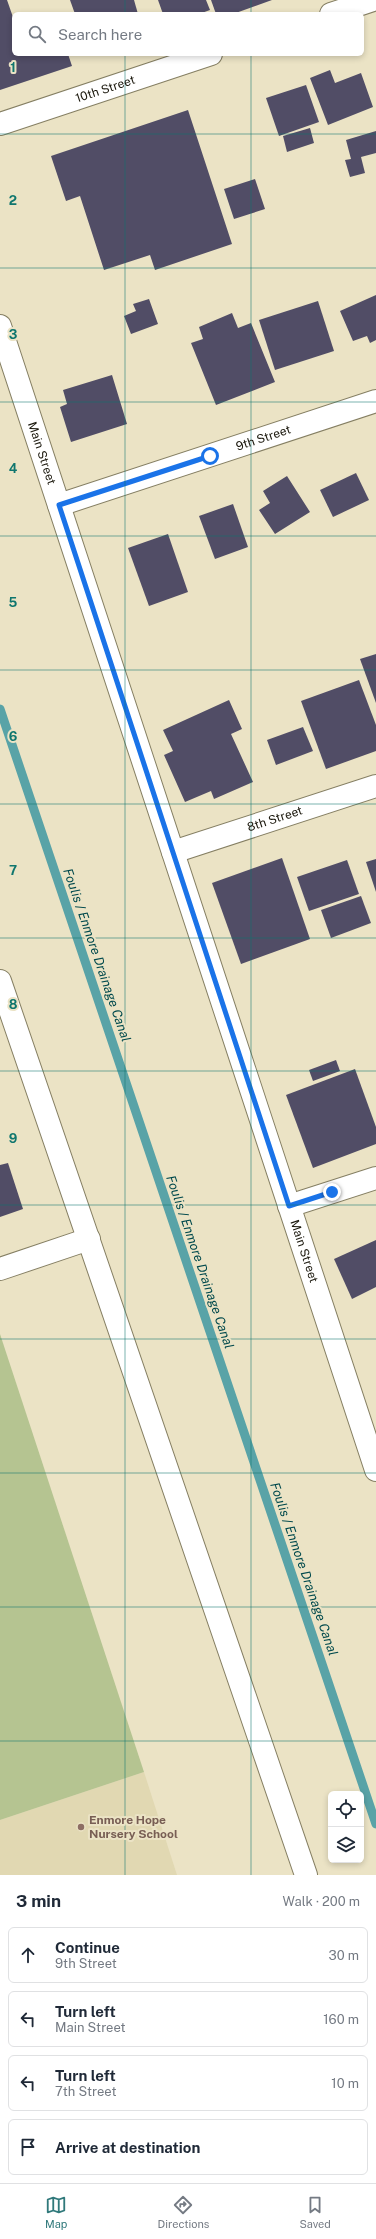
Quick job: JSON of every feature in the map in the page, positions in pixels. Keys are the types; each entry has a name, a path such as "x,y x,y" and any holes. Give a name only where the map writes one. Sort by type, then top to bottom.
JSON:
{"street":[{"path":"337,12 373,0"},
{"name":"10th Street","path":"0,124 205,56"},
{"name":"Main Street","path":"0,326 376,1470"},
{"name":"9th Street","path":"59,505 376,401"},
{"name":"8th Street","path":"173,852 376,786"},
{"path":"0,981 306,1875"},
{"path":"289,1206 376,1178"},
{"path":"0,1269 89,1239"}],"shaded area":[{"name":"Enmore Hope Nursery School","path":"144,1772 177,1875 0,1875 0,1820"}],"green space":[{"path":"0,1334 144,1772 0,1820"}],"building":[{"path":"0,0 7,0 12,14 12,56 69,56 72,66 0,90"},
{"path":"70,0 134,0 137,12 74,12"},
{"path":"158,0 206,0 210,10 204,12 162,12"},
{"path":"211,0 272,0 239,12 215,12"},
{"path":"330,70 335,83 361,73 373,107 328,125 310,78"},
{"path":"306,85 319,122 279,136 266,98"},
{"path":"188,110 232,244 155,270 150,255 104,270 80,196 66,201 51,156"},
{"path":"310,128 314,143 287,152 283,136"},
{"path":"376,131 376,153 361,157 365,173 350,177 345,160 351,159 346,140"},
{"path":"255,179 265,209 234,219 224,189"},
{"path":"376,295 376,340 370,343 367,336 353,341 340,311"},
{"path":"149,299 158,324 131,334 124,316 136,311 133,304"},
{"path":"318,301 334,351 275,370 259,320"},
{"path":"232,313 238,328 251,323 275,382 216,405 191,343 203,339 199,327"},
{"path":"112,375 127,424 71,442 60,407 67,404 63,390"},
{"path":"356,473 369,500 333,517 320,490"},
{"path":"287,476 310,512 275,534 259,510 270,503 263,491"},
{"path":"233,504 248,547 215,559 199,516"},
{"path":"168,534 188,592 149,606 128,548"},
{"path":"376,654 376,703 360,659"},
{"path":"359,680 376,725 376,751 326,769 301,701"},
{"path":"229,700 242,729 231,734 253,782 214,799 211,791 185,802 164,755 173,751 163,730"},
{"path":"303,727 313,751 276,765 267,740"},
{"path":"282,858 310,939 241,964 212,883"},
{"path":"376,859 376,892 366,862"},
{"path":"347,860 359,894 309,911 297,877"},
{"path":"361,896 371,923 331,938 321,910"},
{"path":"336,1060 340,1071 313,1081 309,1070"},
{"path":"355,1069 376,1127 376,1144 313,1168 286,1095"},
{"path":"8,1163 23,1209 0,1217 0,1165"},
{"path":"376,1240 376,1287 352,1299 334,1259"}],"waterway":[{"name":"Foulis / Enmore Drainage Canal","path":"0,709 376,1824"}],"place":[{"name":"Enmore Hope Nursery School","path":"81,1827"}],"route":[{"path":"210,456 59,505 289,1206 332,1192"}]}
